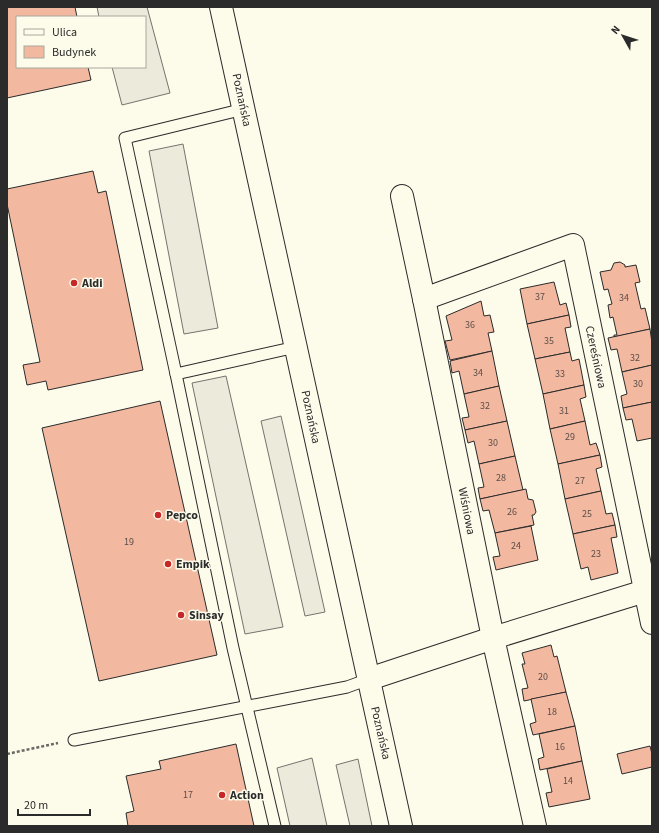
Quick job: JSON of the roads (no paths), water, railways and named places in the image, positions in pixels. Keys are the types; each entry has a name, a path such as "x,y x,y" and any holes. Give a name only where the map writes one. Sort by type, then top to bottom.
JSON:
{"street":[{"name":"Poznańska","path":"221,7 402,826"},
{"name":"Wiśniowa","path":"402,196 493,638 535,826"},
{"name":"Czereśniowa","path":"424,299 573,245 652,623"},
{"path":"369,679 493,638 645,591"}],"lane":[{"path":"244,109 125,138 233,648 275,826"},
{"path":"176,374 296,347"},
{"path":"74,740 347,687 369,679"}],"place":[{"name":"Aldi","path":"74,283"},
{"name":"Pepco","path":"158,515"},
{"name":"Empik","path":"168,564"},
{"name":"Sinsay","path":"181,615"},
{"name":"Action","path":"222,795"}]}
